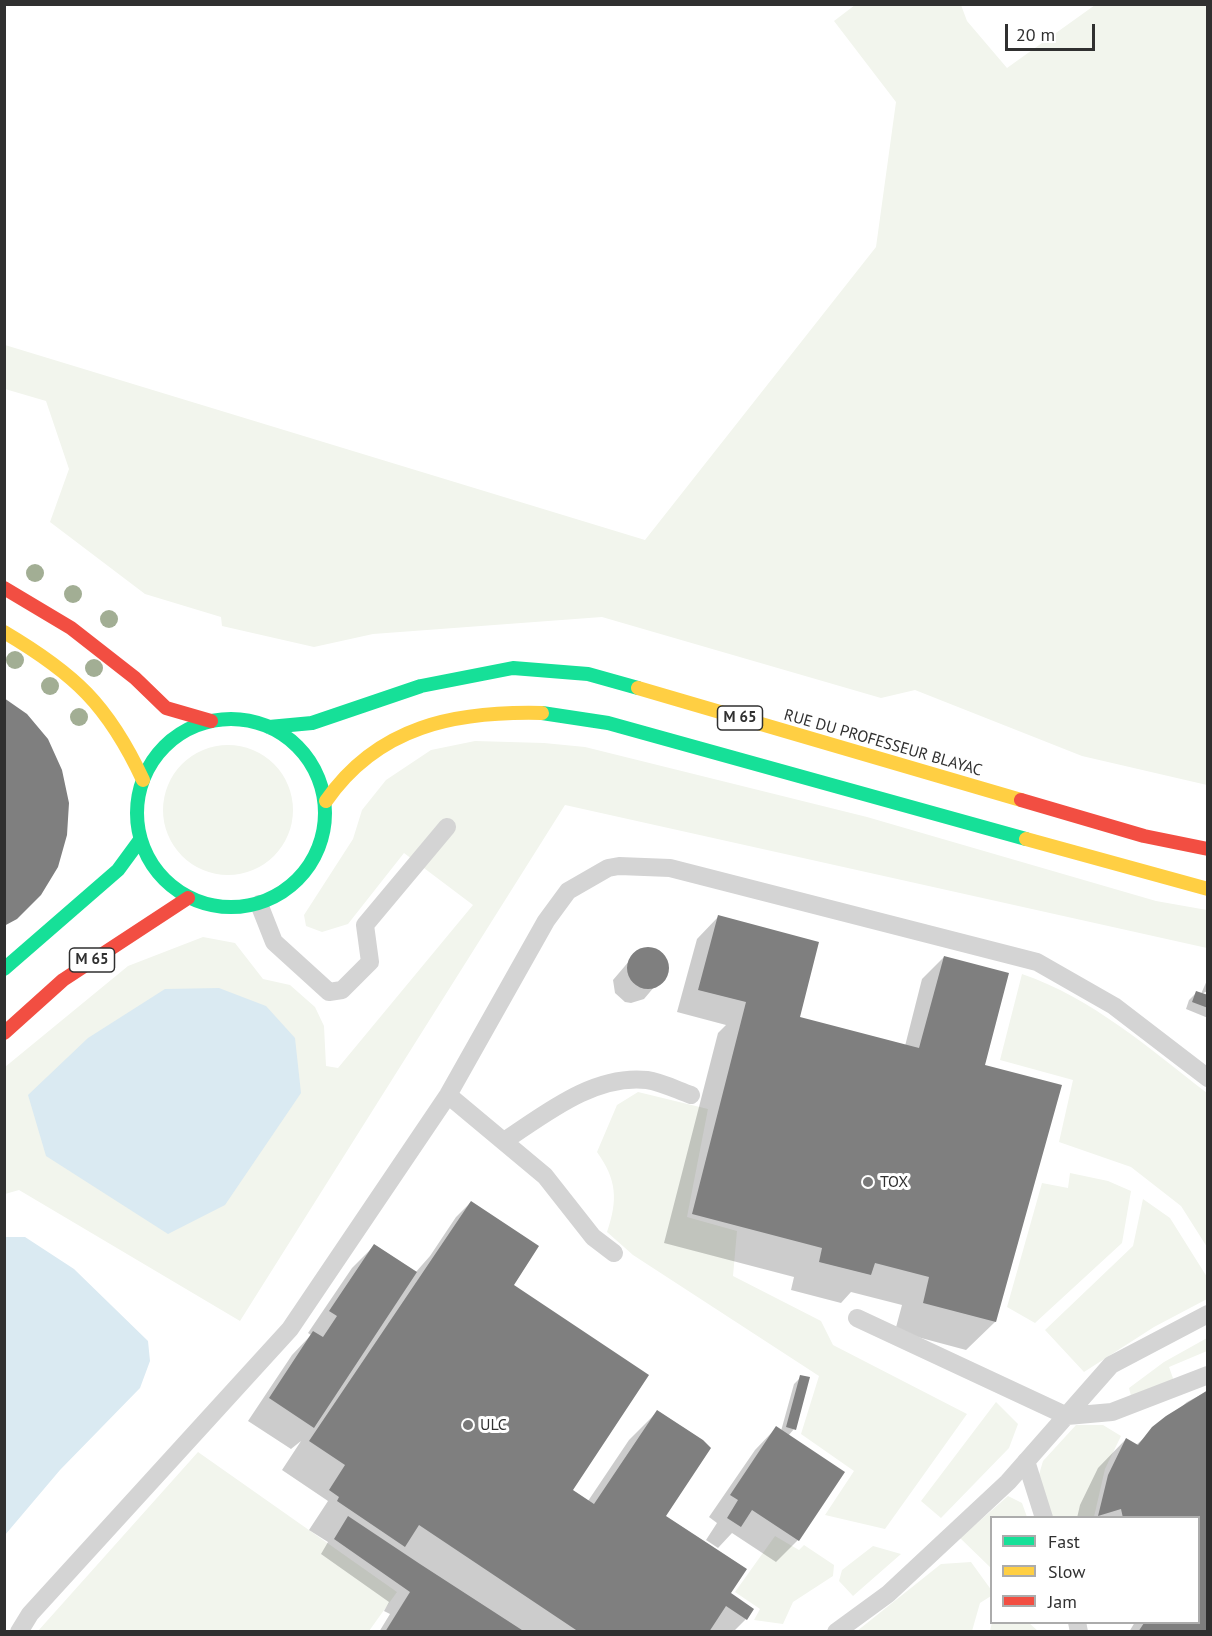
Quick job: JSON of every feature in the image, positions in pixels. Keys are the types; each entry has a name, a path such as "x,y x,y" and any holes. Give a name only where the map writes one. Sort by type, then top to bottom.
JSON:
{"main road":[{"path":"4,588 71,628 135,678 166,708 212,721"},
{"path":"4,632 47,657 90,692 112,720 142,780"},
{"name":"RUE DU PROFESSEUR BLAYAC","path":"269,727 312,723 421,686 513,668 588,674 1144,836 1208,849"},
{"name":"M 65","path":"326,801 349,770 387,742 435,723 485,713 551,713 608,723 1208,889"},
{"path":"241,719 269,727 290,739 307,756 319,777 326,801 325,827 318,853 303,875 284,892 259,904 235,908 219,907 188,898 167,883 156,870 140,840 136,820 142,780 153,759 170,741 189,729 212,721 241,719"},
{"path":"4,969 35,939 80,905 118,870 140,840"},
{"name":"M 65","path":"4,1033 63,980 188,898"}],"lane":[{"path":"259,904 274,942 329,992 342,990 370,962 364,925 447,826"},
{"path":"19,1632 38,1605 290,1329 448,1095 546,921 568,891 608,868 619,866 670,868 1037,962 1114,1006 1208,1078"},
{"path":"504,1141 550,1110 604,1083 647,1080 692,1095"},
{"path":"448,1095 545,1176 593,1238 614,1253"},
{"path":"836,1632 888,1594 1008,1482 1111,1365 1208,1314"},
{"path":"857,1318 1067,1416 1112,1412 1208,1375"},
{"path":"1026,1461 1043,1516"}],"shaded area":[{"path":"855,5 961,5 967,21 1007,68 1095,5 1207,5 1207,785 1082,756 915,690 881,698 602,617 373,634 314,647 222,626 221,617 145,594 50,522 69,469 46,401 5,389 5,345 645,540 876,247 896,102 834,21"},
{"path":"475,741 585,747 867,817 1156,901 1207,910 1207,948 565,805 240,1321 19,1190 5,1194 5,1067 128,966 203,937 235,943 263,979 290,985 315,1007 324,1026 326,1066 338,1068 473,905 404,853 348,924 322,932 306,926 304,915 353,839 362,810 386,780 431,750"},
{"path":"228,745 253,750 274,764 288,785 293,810 288,835 274,856 253,870 228,875 203,870 182,856 168,835 163,810 168,785 182,764 203,750"},
{"path":"1022,974 1048,984 1096,1011 1142,1042 1207,1093 1207,1247 1181,1206 1131,1167 1059,1142 1073,1080 1000,1060"},
{"path":"219,988 266,1006 295,1038 301,1093 225,1205 168,1234 46,1156 28,1095 88,1038 165,989"},
{"path":"638,1092 708,1109 687,1217 737,1231 733,1276 821,1321 833,1345 967,1414 885,1529 825,1515 854,1471 801,1434 819,1376 633,1255 607,1232 613,1210 614,1190 609,1172 597,1152 617,1105"},
{"path":"1070,1173 1108,1181 1131,1191 1122,1243 1035,1323 1007,1307 1042,1183 1068,1188"},
{"path":"1143,1199 1170,1218 1207,1277 1207,1299 1154,1327 1084,1372 1045,1330 1133,1246"},
{"path":"5,1237 25,1237 74,1269 148,1341 150,1361 140,1388 60,1470 5,1535"},
{"path":"1207,1338 1207,1351 1169,1367 1174,1381 1131,1396 1129,1388 1164,1362"},
{"path":"996,1402 1018,1424 1009,1448 941,1518 921,1501"},
{"path":"1076,1425 1103,1425 1121,1436 1105,1469 1094,1516 1052,1516 1038,1478 1043,1461"},
{"path":"198,1452 397,1592 369,1631 38,1631"},
{"path":"1008,1496 1022,1503 1027,1516 990,1516 990,1567 960,1538"},
{"path":"775,1536 799,1550 804,1545 834,1565 833,1576 793,1602 783,1624 754,1620 760,1609 735,1592"},
{"path":"873,1546 901,1554 853,1596 839,1581 842,1570"},
{"path":"971,1562 990,1588 990,1597 980,1603 972,1631 857,1631 941,1564"},
{"path":"992,1624 1030,1624 1038,1631 990,1631"}],"building":[{"path":"4,698 27,714 48,739 62,770 69,803 67,835 58,867 41,895 17,919 4,926"},
{"name":"TOX","path":"718,915 819,942 800,1017 919,1048 944,956 1009,973 985,1065 1062,1085 996,1322 923,1303 929,1277 875,1263 871,1275 819,1262 822,1248 692,1214 746,1002 698,990"},
{"path":"648,947 663,953 669,968 663,983 648,989 633,983 627,968 633,953"},
{"path":"1196,991 1208,995 1208,1008 1192,1002"},
{"name":"ULC","path":"471,1201 539,1246 514,1285 649,1375 573,1490 594,1504 657,1410 703,1440 711,1448 666,1516 747,1569 731,1593 754,1609 747,1620 726,1606 709,1632 579,1632 419,1525 405,1547 337,1501 339,1497 329,1490 345,1465 309,1441"},
{"path":"374,1244 417,1272 314,1428 269,1398 313,1331 323,1337 337,1316 329,1311"},
{"path":"800,1375 810,1377 796,1430 786,1427"},
{"path":"1208,1390 1208,1632 1138,1632 1143,1624 1200,1624 1200,1516 1123,1516 1121,1509 1098,1516 1108,1475 1126,1438 1138,1445 1152,1427"},
{"path":"776,1426 845,1472 799,1541 752,1510 741,1527 727,1518 738,1500 730,1495"},
{"path":"348,1516 525,1632 385,1632 410,1592 334,1539"}],"traffic: fast":[{"path":"269,727 312,723 421,686 513,668 588,674 638,688"},
{"path":"542,713 608,723 1026,839"},
{"path":"222,719 240,719 267,726 298,746 318,777 325,813 318,849 298,880 267,900 240,907 222,907 187,896 171,886 158,873 141,840 137,822 137,804 148,769 158,753 171,740 204,723 222,719"},
{"path":"4,969 118,870 140,840"}],"traffic: slow":[{"path":"4,632 51,662 87,694 116,731 143,780"},
{"path":"638,688 1021,800"},
{"path":"326,801 369,755 421,728 479,715 542,713"},
{"path":"1026,839 1208,889"}],"traffic: jam":[{"path":"4,588 71,628 135,678 166,708 211,721"},
{"path":"1021,800 1144,836 1208,849"},
{"path":"4,1033 63,980 188,898"}],"place":[{"name":"TOX","path":"868,1182"},
{"name":"ULC","path":"468,1425"}]}
